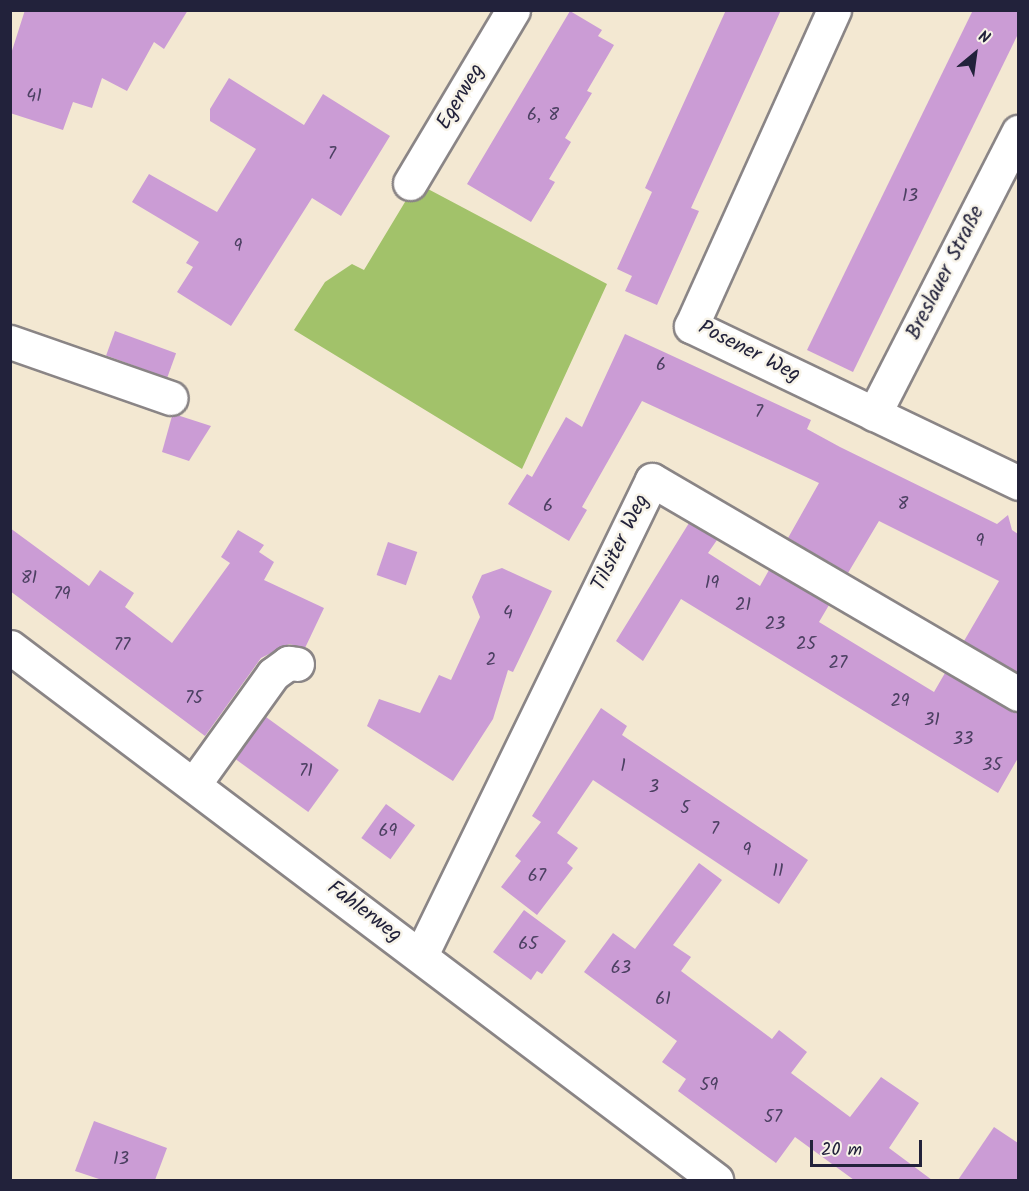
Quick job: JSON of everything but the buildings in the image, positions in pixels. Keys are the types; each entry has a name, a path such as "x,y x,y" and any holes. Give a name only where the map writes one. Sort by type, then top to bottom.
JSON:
{"street":[{"name":"Egerweg","path":"410,183 513,10"},
{"name":"Posener Weg","path":"834,10 690,326 1018,483"},
{"name":"Breslauer Straße","path":"874,414 1018,132"},
{"path":"10,342 171,398"},
{"name":"Tilsiter Weg","path":"421,955 652,480 1018,694"},
{"name":"Fahlerweg","path":"10,646 716,1180"},
{"path":"194,784 273,674 288,663 297,664"}],"green space":[{"path":"428,189 607,284 522,469 294,330 325,282 352,264 364,270 408,197"}]}
